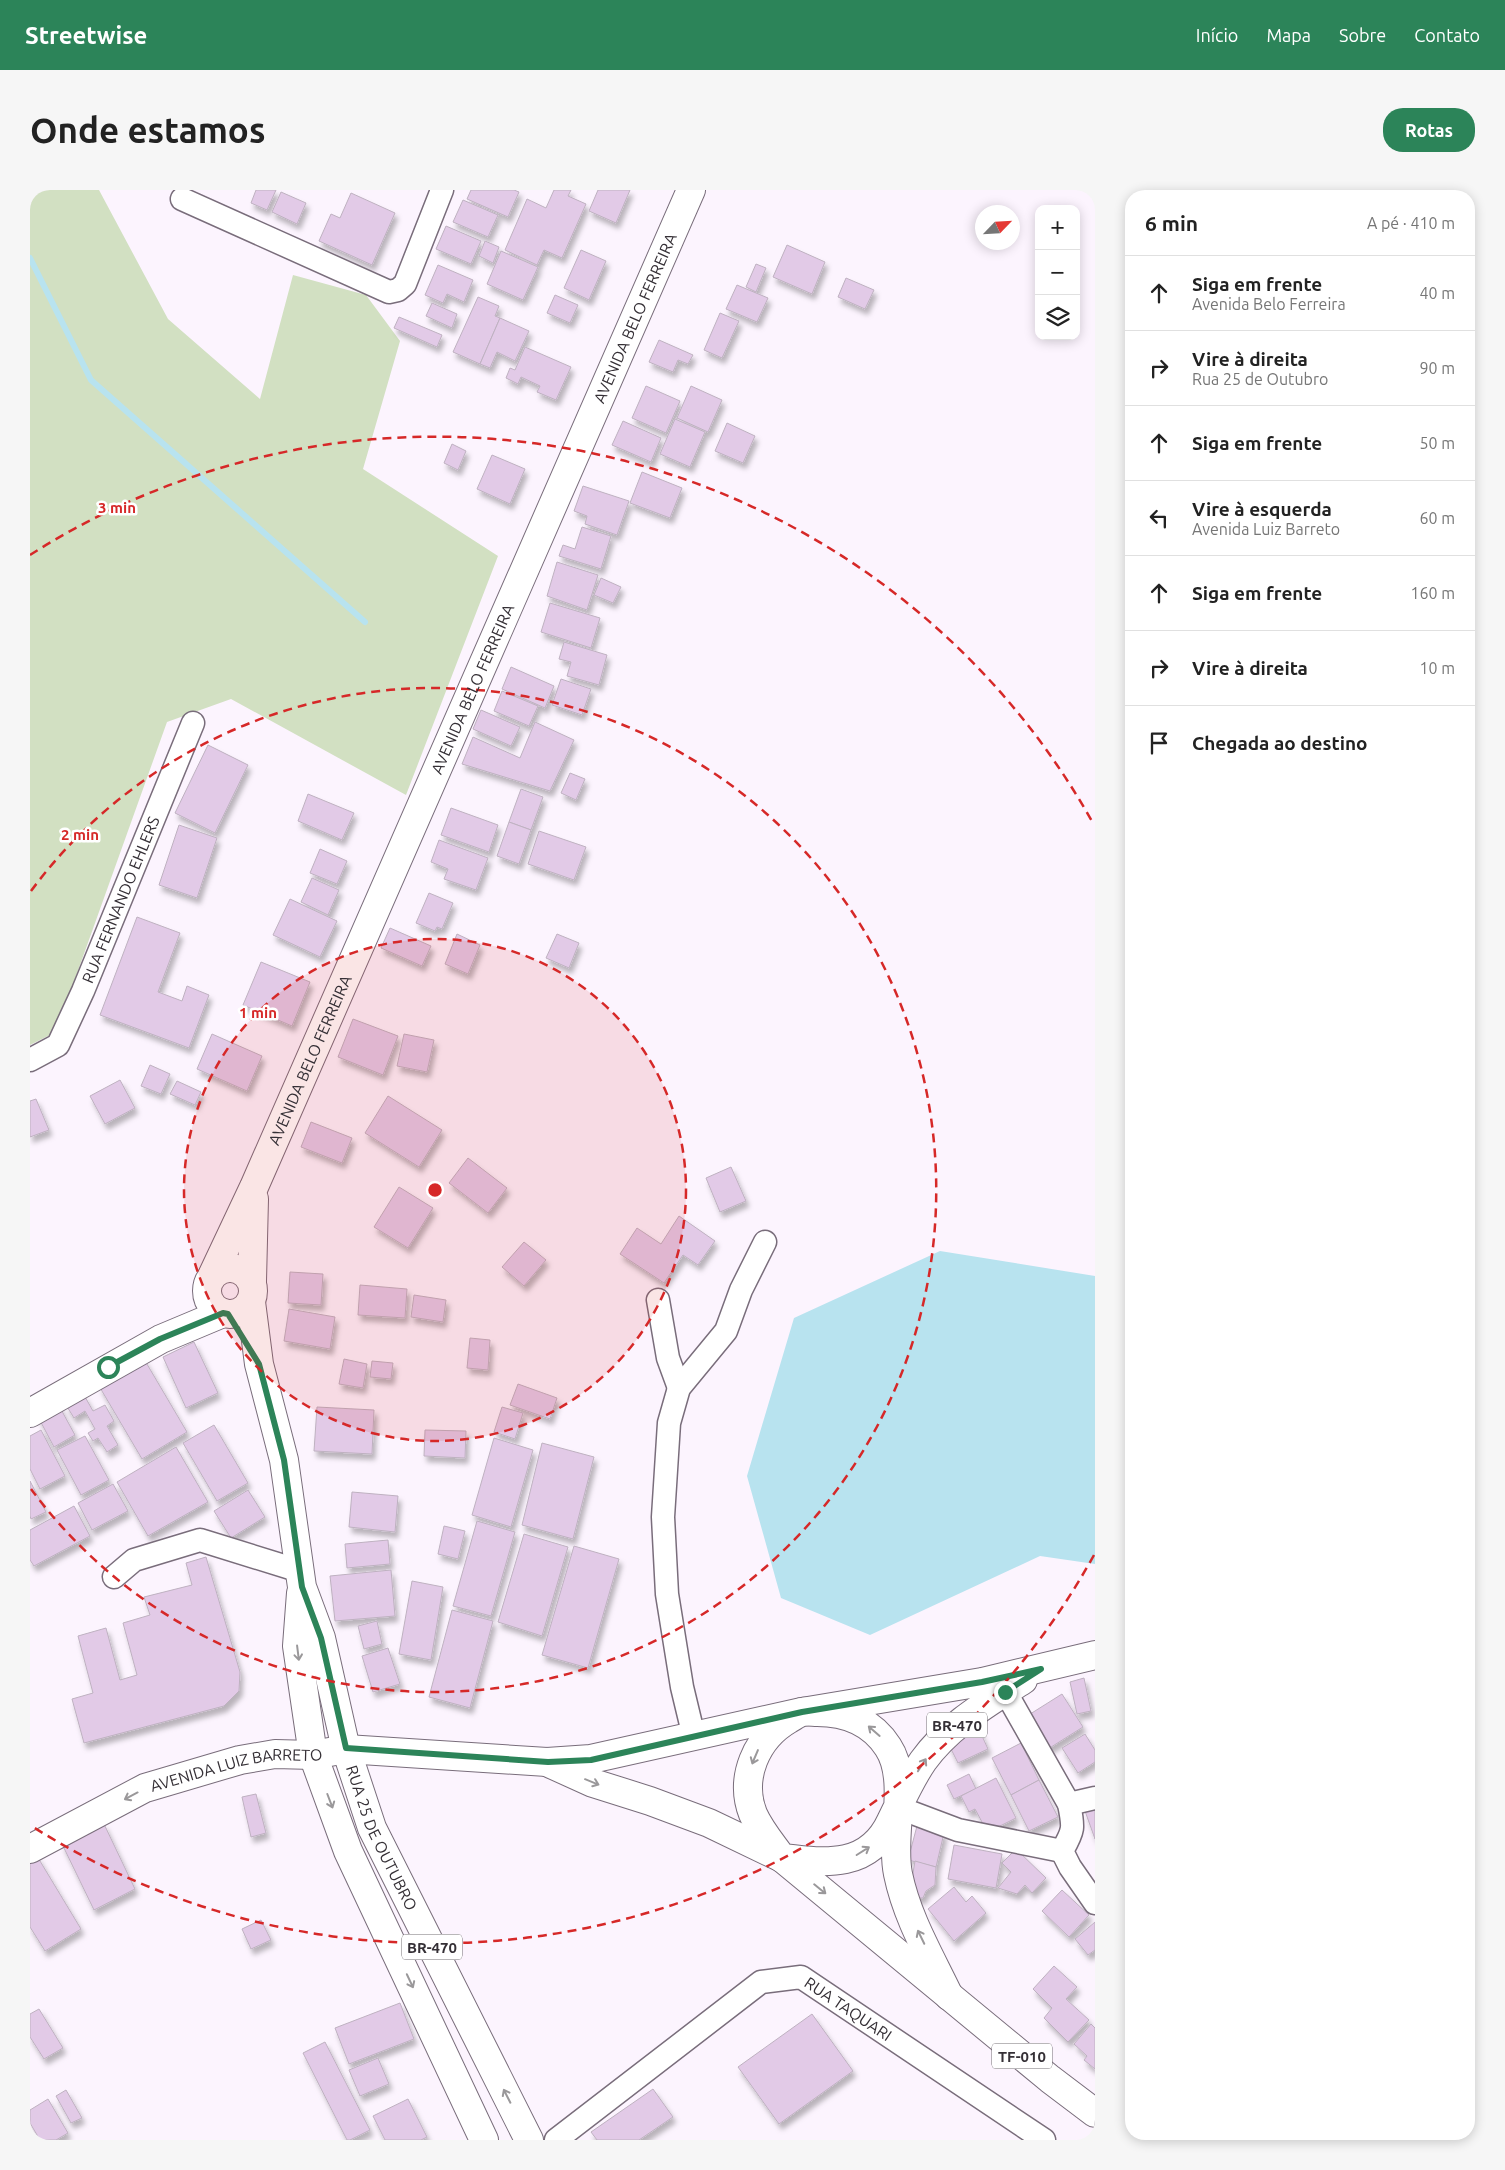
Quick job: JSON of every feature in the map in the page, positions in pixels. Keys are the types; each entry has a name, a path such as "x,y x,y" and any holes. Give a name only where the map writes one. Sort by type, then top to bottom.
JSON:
{"main road":[{"name":"AVENIDA BELO FERREIRA","path":"160,1339 210,1280 254,1187 690,190"},
{"name":"AVENIDA BELO FERREIRA","path":"30,1413 160,1339 239,1302 254,1187"},
{"path":"239,1302 210,1302 207,1294 210,1280 223,1268 235,1267 245,1272 239,1302 259,1364 284,1460 301,1579"},
{"name":"RUA 25 DE OUTUBRO","path":"301,1579 321,1638 346,1748 372,1828 529,2140"},
{"name":"RUA 25 DE OUTUBRO","path":"301,1579 297,1646 313,1755 348,1851 484,2140"},
{"name":"BR-470","path":"548,1762 591,1760 802,1712 982,1682 1095,1655"},
{"name":"BR-470","path":"548,1762 593,1783 709,1823 782,1858 824,1863 840,1861 856,1856 882,1836 923,1762 947,1733 968,1716 1041,1669"},
{"path":"802,1712 835,1712 850,1716 866,1724 879,1735 892,1754 898,1771 900,1789 897,1806 897,1871 904,1902 949,1996 782,1858 761,1829 753,1813 749,1796 749,1777 753,1760 760,1746 771,1733 802,1712"},
{"name":"AVENIDA LUIZ BARRETO","path":"30,1849 145,1788 240,1760 275,1754 313,1755 346,1748 548,1762"},
{"name":"TF-010","path":"949,1996 1095,2114"}],"street":[{"path":"182,199 389,292 398,290 405,284 442,190"},
{"name":"RUA FERNANDO EHLERS","path":"30,1060 58,1044 83,991 193,723"},
{"path":"694,1737 682,1687 667,1594 663,1517 669,1423 679,1388 726,1331 741,1290 765,1242"},
{"path":"658,1300 668,1358 679,1388"},
{"path":"114,1577 134,1560 200,1540 301,1579"},
{"path":"1005,1692 1069,1804 1073,1821 1072,1834 1062,1851"},
{"path":"1069,1804 1095,1798"},
{"path":"897,1806 958,1830 1062,1851"},
{"path":"1062,1851 1070,1867 1095,1903"},
{"name":"RUA TAQUARI","path":"556,2140 761,1982 801,1977 1044,2140"}],"green space":[{"path":"30,190 99,190 168,319 260,399 293,275 366,295 400,341 363,469 498,556 406,795 231,699 167,722 56,1032 30,1045"}],"water":[{"path":"940,1251 1095,1276 1095,1564 1040,1556 870,1635 781,1598 747,1476 794,1318"}],"building":[{"path":"256,190 276,190 267,210 251,203"},
{"path":"471,190 514,190 519,192 508,217 467,199"},
{"path":"554,190 571,190 568,196 586,204 562,258 544,250 537,265 505,250 527,199 546,208"},
{"path":"598,190 630,190 616,223 589,211"},
{"path":"281,192 306,203 297,224 272,212"},
{"path":"351,193 395,213 372,265 319,241 331,214 340,218"},
{"path":"463,200 498,215 488,237 453,222"},
{"path":"446,226 481,241 471,264 436,249"},
{"path":"485,241 499,247 493,263 479,256"},
{"path":"787,245 825,262 812,294 773,277"},
{"path":"581,250 606,261 589,300 564,288"},
{"path":"501,251 538,267 523,300 487,284"},
{"path":"756,264 766,268 756,292 746,287"},
{"path":"438,265 473,280 464,302 447,294 443,303 425,295"},
{"path":"846,278 874,290 865,309 838,297"},
{"path":"737,285 768,298 757,322 726,309"},
{"path":"555,295 578,305 570,323 547,313"},
{"path":"478,297 499,306 495,316 500,318 480,364 453,352"},
{"path":"432,303 457,314 452,328 426,316"},
{"path":"720,313 739,321 722,358 704,350"},
{"path":"399,317 442,335 437,347 394,328"},
{"path":"500,318 529,331 515,361 497,352 490,368 480,364"},
{"path":"659,340 693,355 688,364 678,360 673,372 649,362"},
{"path":"525,347 571,367 556,400 537,392 540,386 521,377 518,384 506,378 510,368 515,370"},
{"path":"646,386 680,401 666,433 632,418"},
{"path":"691,386 722,400 708,432 677,418"},
{"path":"675,419 705,432 690,467 660,454"},
{"path":"623,421 661,438 651,462 612,445"},
{"path":"727,423 755,436 743,463 715,451"},
{"path":"452,444 466,451 458,470 444,463"},
{"path":"492,455 525,469 510,504 477,489"},
{"path":"642,472 682,488 670,518 630,503"},
{"path":"583,486 629,501 617,535 585,524 587,516 574,511"},
{"path":"582,527 611,536 601,569 559,556 563,545 575,549"},
{"path":"557,562 598,575 587,610 547,596"},
{"path":"601,578 621,587 613,603 594,595"},
{"path":"550,603 600,618 591,648 541,632"},
{"path":"564,642 607,655 599,685 567,676 571,662 559,659"},
{"path":"511,667 554,686 545,708 502,689"},
{"path":"561,679 591,689 582,715 552,705"},
{"path":"502,691 538,706 529,726 494,711"},
{"path":"481,710 520,727 511,746 473,729"},
{"path":"535,722 574,740 550,791 462,764 473,737 520,758"},
{"path":"208,745 248,765 215,833 175,813"},
{"path":"570,773 585,779 576,800 561,793"},
{"path":"521,789 543,797 531,830 509,822"},
{"path":"308,794 354,813 342,840 298,821"},
{"path":"451,808 498,825 489,852 441,835"},
{"path":"509,822 531,830 519,864 497,856"},
{"path":"179,825 217,838 197,898 159,885"},
{"path":"539,831 586,847 574,880 528,864"},
{"path":"439,840 488,858 476,890 444,879 448,869 431,862"},
{"path":"320,849 347,861 337,884 310,873"},
{"path":"312,878 339,890 328,915 301,902"},
{"path":"429,893 453,903 442,929 437,927 435,931 416,923"},
{"path":"290,899 337,921 320,957 273,935"},
{"path":"137,917 180,933 158,992 182,1001 187,986 209,995 189,1048 100,1015"},
{"path":"390,928 431,946 422,966 381,948"},
{"path":"457,934 480,945 468,974 445,964"},
{"path":"557,934 579,943 569,968 546,958"},
{"path":"261,962 310,982 292,1026 243,1005"},
{"path":"353,1019 398,1036 383,1075 338,1057"},
{"path":"212,1034 262,1056 247,1091 197,1069"},
{"path":"404,1034 434,1040 427,1072 397,1066"},
{"path":"150,1065 170,1074 161,1094 141,1086"},
{"path":"120,1080 135,1108 105,1124 90,1096"},
{"path":"177,1081 201,1092 195,1105 170,1094"},
{"path":"388,1096 442,1130 419,1167 365,1133"},
{"path":"36,1099 49,1130 30,1137 30,1101"},
{"path":"311,1122 352,1138 342,1163 301,1147"},
{"path":"468,1158 507,1188 488,1213 449,1183"},
{"path":"731,1167 746,1201 720,1212 706,1178"},
{"path":"399,1187 433,1208 408,1248 374,1227"},
{"path":"679,1216 715,1241 698,1265 683,1255 664,1283 620,1254 637,1228 661,1244"},
{"path":"524,1242 546,1260 524,1286 502,1267"},
{"path":"290,1272 323,1274 321,1305 288,1303"},
{"path":"360,1285 407,1289 405,1318 358,1315"},
{"path":"414,1295 446,1300 443,1322 411,1317"},
{"path":"289,1309 335,1317 330,1349 284,1341"},
{"path":"470,1338 490,1340 488,1370 467,1368"},
{"path":"194,1342 218,1393 186,1408 163,1357"},
{"path":"144,1359 187,1432 142,1459 99,1386"},
{"path":"344,1359 367,1364 363,1388 339,1384"},
{"path":"372,1361 393,1363 391,1379 370,1377"},
{"path":"518,1384 557,1398 550,1419 510,1405"},
{"path":"84,1395 93,1411 105,1405 114,1421 107,1426 118,1445 107,1452 98,1438 93,1441 88,1433 95,1429 85,1411 74,1418 66,1405"},
{"path":"57,1402 75,1435 54,1447 36,1413"},
{"path":"317,1407 374,1410 372,1454 314,1451"},
{"path":"502,1407 523,1413 515,1439 494,1432"},
{"path":"214,1425 248,1483 217,1501 183,1443"},
{"path":"41,1430 65,1476 40,1489 30,1469 30,1436"},
{"path":"425,1430 466,1431 465,1458 424,1456"},
{"path":"85,1436 109,1480 81,1495 57,1450"},
{"path":"494,1438 533,1450 511,1527 472,1515"},
{"path":"542,1443 594,1457 573,1539 522,1525"},
{"path":"176,1447 208,1502 148,1536 117,1482"},
{"path":"30,1481 46,1512 31,1519 30,1516"},
{"path":"113,1484 128,1511 92,1530 78,1503"},
{"path":"248,1490 265,1517 231,1538 214,1511"},
{"path":"352,1492 398,1496 395,1532 349,1527"},
{"path":"74,1506 90,1536 34,1566 30,1560 30,1530"},
{"path":"477,1521 515,1532 491,1616 453,1606"},
{"path":"444,1526 465,1531 458,1559 438,1554"},
{"path":"524,1534 568,1547 542,1636 498,1622"},
{"path":"388,1540 390,1564 347,1568 345,1544"},
{"path":"574,1546 619,1559 588,1668 542,1655"},
{"path":"206,1557 240,1672 239,1691 224,1706 84,1743 72,1699 93,1693 78,1636 106,1628 120,1680 137,1675 123,1623 150,1615 144,1597 192,1585 186,1563"},
{"path":"391,1570 395,1616 335,1621 330,1576"},
{"path":"412,1581 443,1587 431,1660 399,1654"},
{"path":"452,1610 493,1621 470,1708 429,1697"},
{"path":"377,1621 382,1644 364,1649 358,1626"},
{"path":"388,1648 400,1684 373,1692 362,1656"},
{"path":"1084,1678 1091,1711 1077,1714 1070,1682"},
{"path":"1062,1694 1083,1727 1048,1749 1027,1716"},
{"path":"977,1725 988,1749 958,1763 946,1739"},
{"path":"1085,1734 1095,1750 1095,1762 1078,1773 1062,1748"},
{"path":"1021,1743 1039,1780 1011,1795 992,1758"},
{"path":"969,1774 976,1789 954,1799 947,1785"},
{"path":"996,1778 1016,1818 998,1827 983,1824 975,1809 969,1812 961,1796"},
{"path":"1039,1780 1058,1817 1029,1831 1011,1795"},
{"path":"256,1794 266,1833 251,1837 242,1797"},
{"path":"1095,1807 1095,1839 1085,1811"},
{"path":"104,1824 135,1889 94,1910 62,1844"},
{"path":"917,1826 944,1833 936,1867 908,1860"},
{"path":"954,1845 1002,1854 996,1888 948,1879"},
{"path":"1016,1849 1046,1878 1032,1893 1025,1885 1017,1894 998,1888 1011,1872 1002,1863"},
{"path":"37,1856 81,1929 45,1951 30,1927 30,1860"},
{"path":"915,1861 936,1867 935,1885 926,1891 923,1898 915,1898 911,1885"},
{"path":"954,1887 966,1902 972,1896 986,1913 954,1941 928,1909"},
{"path":"1062,1890 1089,1915 1069,1937 1042,1911"},
{"path":"261,1920 271,1940 251,1949 242,1929"},
{"path":"1095,1922 1095,1950 1088,1955 1075,1939"},
{"path":"1054,1966 1077,1987 1066,1999 1089,2020 1068,2042 1044,2018 1052,2008 1033,1989"},
{"path":"400,2003 414,2039 349,2064 335,2028"},
{"path":"39,2009 63,2048 44,2059 30,2037 30,2014"},
{"path":"812,2014 853,2071 779,2124 738,2067"},
{"path":"1091,2024 1095,2028 1095,2069 1084,2060 1087,2056 1074,2044"},
{"path":"325,2042 370,2130 350,2140 347,2140 303,2053"},
{"path":"378,2058 389,2084 360,2096 349,2070"},
{"path":"653,2089 673,2117 639,2140 597,2140 591,2132"},
{"path":"66,2090 82,2118 71,2123 56,2096"},
{"path":"48,2099 68,2133 56,2140 40,2140 30,2123 30,2110"},
{"path":"408,2099 427,2137 421,2140 385,2140 373,2116"}],"waterway":[{"path":"30,258 91,380 365,622"}],"route":[{"path":"108,1367 160,1339 223,1313 228,1314 259,1364 284,1460 302,1587 321,1638 346,1748 548,1762 591,1760 802,1712 982,1682 1041,1669 1005,1692"}]}
